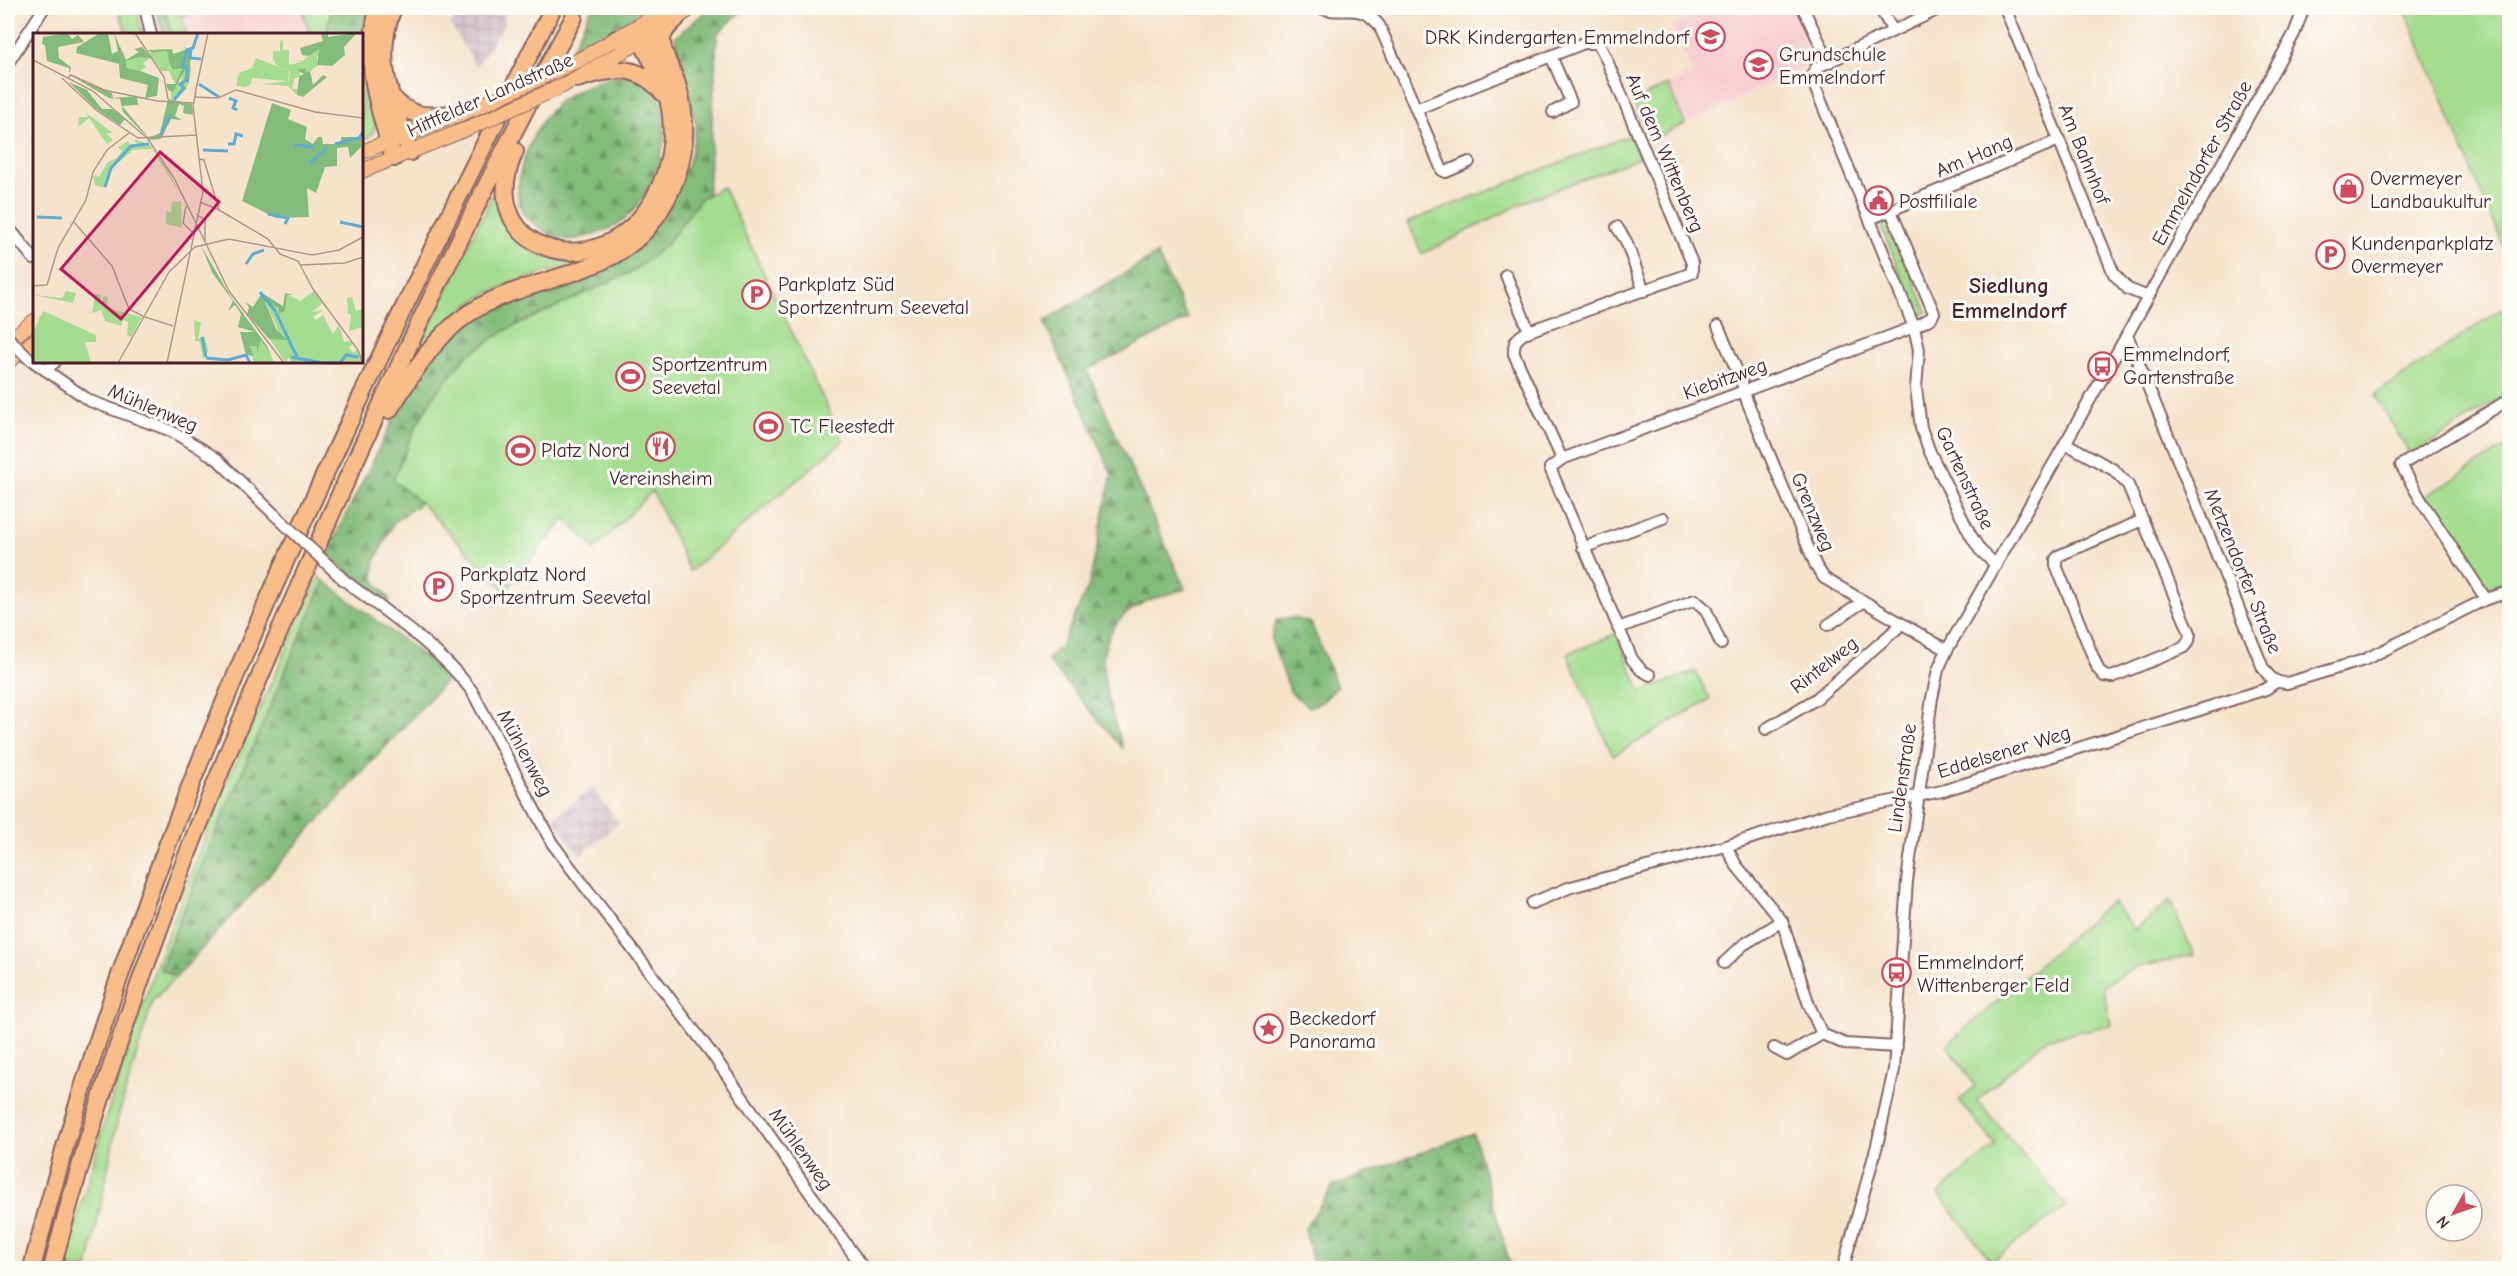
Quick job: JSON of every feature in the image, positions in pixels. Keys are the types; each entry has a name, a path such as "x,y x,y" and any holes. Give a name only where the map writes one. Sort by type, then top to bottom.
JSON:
{"highway":[{"path":"378,8 370,44 370,67 402,155"},
{"path":"393,8 383,44 383,60 397,138"},
{"path":"542,30 544,8"},
{"path":"32,1269 70,1131 98,1042 144,910 216,728 341,442 553,8"},
{"path":"577,12 508,169 506,184 509,208 514,220 532,240 549,250 565,253 585,252 606,244 624,233 639,219 652,201 669,160 672,123 668,99 643,40 648,25 667,14"},
{"path":"52,1269 89,1134 117,1047 166,908 234,736 355,460 525,108 577,12"},
{"path":"355,460 429,349 452,326 479,307 515,290 585,268 608,258 632,242 651,224 673,189 681,168 685,146 679,91 664,51 663,36 667,14"},
{"path":"616,39 629,37 643,40 664,51"},
{"path":"578,79 610,70 631,71 649,79 668,99"},
{"path":"390,94 411,113 465,121"}],"main road":[{"name":"Hittfelder Landstraße","path":"363,171 402,155 465,121 480,106 536,82 667,14 692,8"},
{"name":"Hittfelder Landstraße","path":"363,152 397,138 465,121 562,86 578,79 643,40"},
{"path":"8,339 33,322"},
{"path":"17,358 33,342"}],"street":[{"path":"8,63 44,8"},
{"path":"145,8 151,33"},
{"path":"1320,8 1360,11 1369,14 1379,25 1442,170 1446,172 1469,162"},
{"path":"1803,8 1829,62"},
{"path":"1880,8 1893,31"},
{"name":"Gartenstraße","path":"1941,8 1816,68 1812,75 1914,327 1919,350 1916,388 1921,428 1930,452 1970,534 1980,550 1996,565"},
{"name":"Am Bahnhof","path":"2005,8 2114,274 2128,289 2148,297"},
{"name":"Emmelndorfer Straße","path":"2127,335 2294,34 2304,8"},
{"name":"Auf dem Wittenberg","path":"1416,109 1584,43 1598,43 1692,263 1692,273 1529,332"},
{"path":"1551,56 1571,102 1553,112"},
{"name":"Am Hang","path":"1870,219 2059,140"},
{"path":"1891,211 1934,313 1930,318 1914,327"},
{"path":"8,227 33,258"},
{"path":"1617,227 1626,242 1644,291"},
{"path":"1506,275 1529,332 1518,337 1513,344 1514,354 1562,459"},
{"name":"Grenzweg","path":"1718,326 1742,383 1743,393 1816,566 1824,578 1947,650"},
{"name":"Kiebitzweg","path":"1583,548 1550,468 1562,459 1914,327"},
{"name":"Lindenstraße","path":"1843,1269 1887,1106 1897,1047 1906,881 1933,690 1947,650 2127,335"},
{"name":"Metzendorfer Straße","path":"2127,335 2263,668 2276,682 2287,683 2364,660 2486,599 2510,592"},
{"name":"Mühlenweg","path":"8,339 17,358 33,363"},
{"name":"Mühlenweg","path":"41,365 90,401 168,430 217,459 345,580 442,657 460,675 472,691 552,843 712,1054 864,1269"},
{"path":"2486,599 2422,502 2401,465 2510,399"},
{"path":"2065,443 2114,470 2122,477 2143,520 2190,633 2189,641 2183,648 2112,677 2104,675 2098,669 2056,560 2060,555 2143,520"},
{"path":"1650,675 1641,670 1632,659 1583,548 1663,518"},
{"path":"1618,628 1695,600 1706,610 1720,644"},
{"path":"1828,625 1863,602"},
{"name":"Rintelweg","path":"1766,729 1815,699 1901,625"},
{"name":"Eddelsener Weg","path":"1532,903 1571,887 1726,846 1828,814 1918,797 2266,689 2276,682"},
{"path":"1726,846 1736,864 1782,921 1809,1005 1822,1034 1845,1044 1897,1047"},
{"path":"1724,963 1743,945 1782,921"},
{"path":"1774,1048 1787,1055 1822,1034"}],"shaded area":[{"path":"164,8 332,8 326,33 172,33"},
{"path":"463,8 505,8 504,25 476,66 450,25"},
{"name":"Grundschule Emmelndorf","path":"1711,8 1797,8 1822,58 1685,124 1668,85 1693,73 1672,26"},
{"path":"592,788 619,823 579,856 554,818"}],"green space":[{"path":"118,8 136,8 143,33 127,33"},
{"path":"156,8 164,8 172,33 163,33"},
{"path":"164,8 186,8 188,14 181,16 187,33 172,33"},
{"path":"302,8 332,8 326,33 307,33"},
{"path":"332,8 371,8 363,24 363,33 326,33"},
{"path":"592,8 647,8 581,48 571,50"},
{"path":"710,8 745,8 717,34 708,194 701,198 667,244 633,271 506,330 466,356 434,395 416,426 393,480 421,503 394,522 374,563 374,580 390,600 385,606 327,553 412,382 447,340 493,306 539,289 664,218 691,156 696,125 675,37"},
{"path":"1362,8 1462,8 1442,15"},
{"path":"2404,8 2509,8 2509,259"},
{"path":"363,68 376,123 373,133 363,141"},
{"path":"615,76 633,76 651,87 661,104 665,125 656,171 633,211 619,223 598,233 572,240 554,236 542,230 522,212 518,190 523,162 543,120 561,100 587,86"},
{"path":"1668,85 1685,124 1650,140 1633,101"},
{"path":"1631,135 1639,158 1531,199 1422,254 1408,222"},
{"path":"501,177 515,227 525,246 537,254 576,262 498,288 480,298 446,323 412,362"},
{"name":"Sportzentrum Seevetal","path":"723,187 843,441 690,571 652,491 595,549 565,518 505,591 421,503 392,480 416,426 434,395 466,356 506,330 633,271 667,244 701,198"},
{"path":"1888,217 1927,312 1917,316 1879,221"},
{"path":"1157,254 1188,319 1087,370 1185,589 1141,604 1122,617 1110,633 1104,651 1106,690 1123,749 1047,660 1061,646 1089,585 1112,474 1044,321"},
{"path":"2509,304 2509,392 2411,456 2375,395"},
{"path":"2509,445 2509,579 2488,589 2480,585 2424,497"},
{"path":"319,577 324,581 199,872 160,969 176,977 153,1000 118,1117 88,1268 63,1268 107,1114 155,968 219,799"},
{"path":"324,581 450,676 176,977 160,969 199,872"},
{"path":"1294,618 1311,623 1337,687 1322,702 1309,707 1291,693 1271,639 1277,619"},
{"path":"1616,634 1641,692 1695,671 1710,699 1613,756 1567,654"},
{"path":"2112,901 2135,930 2170,901 2194,955 2134,968 2103,986 2111,1025 2046,1039 1977,1100 2067,1206 1991,1261 1938,1193 1996,1145 1959,1101 1975,1086 1947,1045"},
{"path":"1473,1133 1511,1268 1314,1268 1305,1228 1333,1186"}],"place":[{"name":"DRK Kindergarten Emmelndorf","path":"1710,37"},
{"name":"Grundschule Emmelndorf","path":"1758,65"},
{"name":"Overmeyer Landbaukultur","path":"2349,189"},
{"name":"Postfiliale","path":"1878,201"},
{"name":"Kundenparkplatz Overmeyer","path":"2330,254"},
{"name":"Parkplatz Süd Sportzentrum Seevetal","path":"757,295"},
{"name":"Emmelndorf, Gartenstraße","path":"2102,366"},
{"name":"Sportzentrum Seevetal","path":"631,376"},
{"name":"TC Fleestedt","path":"769,426"},
{"name":"Vereinsheim","path":"661,447"},
{"name":"Platz Nord","path":"520,450"},
{"name":"Parkplatz Nord Sportzentrum Seevetal","path":"439,586"},
{"name":"Emmelndorf, Wittenberger Feld","path":"1896,973"},
{"name":"Beckedorf Panorama","path":"1268,1029"}],"district":[{"name":"Siedlung Emmelndorf","path":"2009,298"}]}
